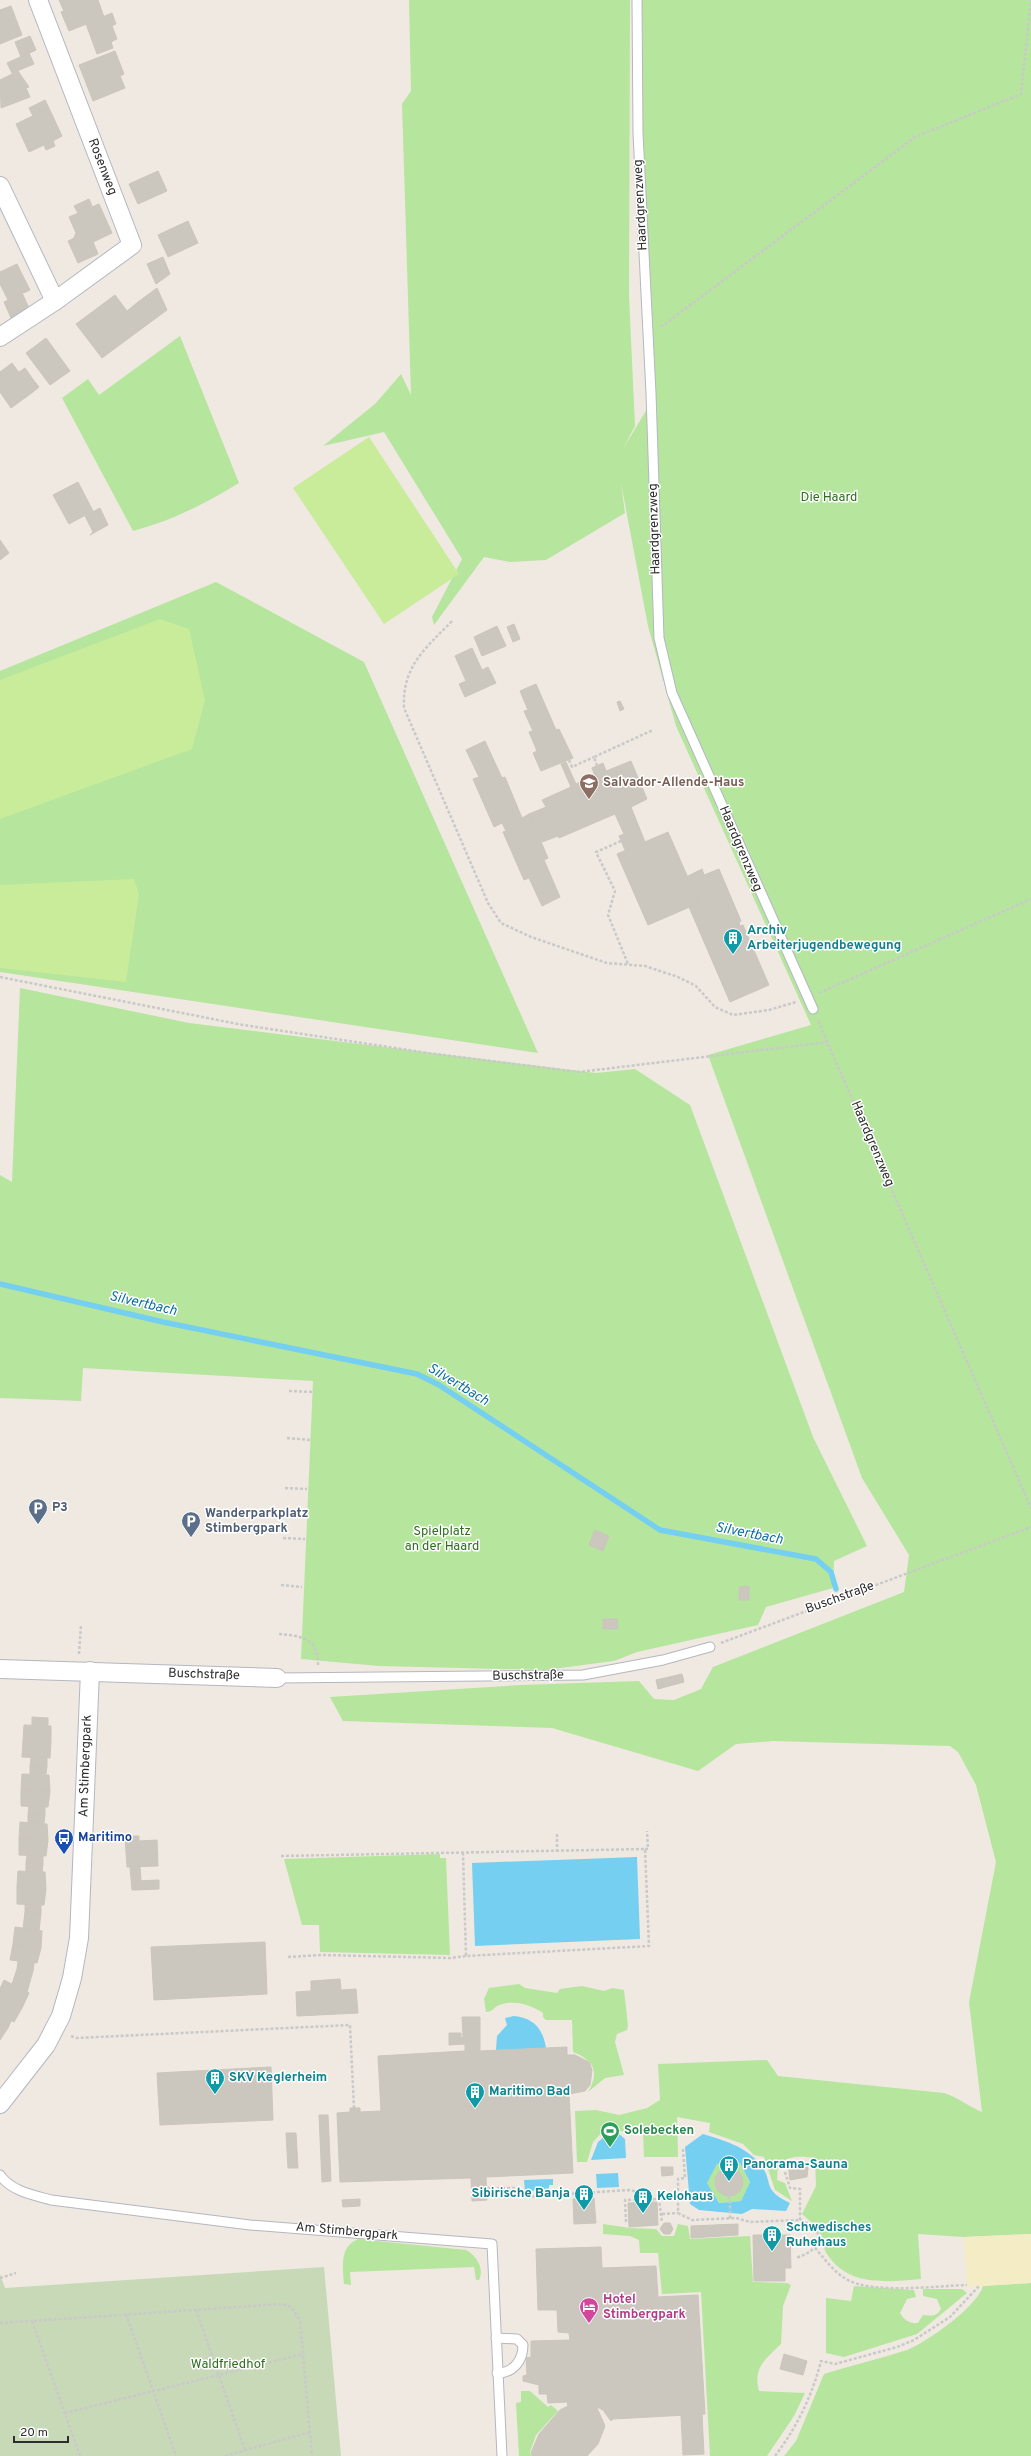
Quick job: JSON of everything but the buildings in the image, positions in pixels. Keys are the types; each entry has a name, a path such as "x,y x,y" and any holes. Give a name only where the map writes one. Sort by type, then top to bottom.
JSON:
{"street":[{"name":"Rosenweg","path":"0,337 55,301 132,245 38,0"},
{"path":"0,186 55,301"},
{"name":"Buschstraße","path":"0,1669 277,1678"},
{"name":"Am Stimbergpark","path":"0,2104 46,2045 61,2016 72,1978 79,1938 84,1671"}],"lane":[{"name":"Haardgrenzweg","path":"637,0 638,133 648,337 659,638 672,693 813,1009"},
{"name":"Buschstraße","path":"277,1678 583,1675 663,1660 710,1647"},
{"name":"Am Stimbergpark","path":"0,2175 5,2182 20,2190 51,2200 250,2225 492,2244 502,2456"},
{"path":"496,2338 517,2339 523,2345 523,2353 514,2367 507,2373 497,2373"}],"path":[{"path":"648,337 915,137 1021,94 1031,0"},
{"path":"452,621 423,651 406,678 404,708 488,903 502,922 531,937 607,963 645,966 684,980 696,986 715,1006 733,1015 769,1010 807,998 1031,898"},
{"path":"569,760 572,767 653,730"},
{"path":"594,757 598,766"},
{"path":"621,841 596,852 615,891 608,915 628,964"},
{"path":"0,977 243,1025 428,1053 579,1072 828,1042"},
{"name":"Haardgrenzweg","path":"813,1009 1031,1508"},
{"path":"289,1391 313,1392"},
{"path":"287,1438 310,1440"},
{"path":"286,1488 307,1489"},
{"name":"Buschstraße","path":"710,1647 1031,1527"},
{"path":"283,1538 305,1539"},
{"path":"281,1585 302,1586"},
{"path":"81,1624 84,1671"},
{"path":"279,1634 300,1636 315,1647 318,1651 319,1678"},
{"path":"288,1957 322,1955 450,1958 649,1946 645,1849 648,1849 646,1831"},
{"path":"557,1834 557,1851"},
{"path":"281,1856 645,1849"},
{"path":"463,1853 466,1956"},
{"path":"55,2027 77,2038 350,2025 354,2108"},
{"path":"678,2213 678,2179 685,2178 683,2149"},
{"path":"785,2172 790,2188 800,2189 800,2220"},
{"path":"486,2188 517,2188 523,2197 630,2190 643,2194 644,2199"},
{"path":"728,2196 730,2199 730,2218"},
{"path":"626,2222 625,2200 644,2199 659,2199 662,2222"},
{"path":"662,2214 678,2213 692,2220 730,2218 750,2222 800,2220 815,2229 819,2235 815,2248 796,2258"},
{"path":"815,2248 837,2272 848,2280 858,2283 901,2287 967,2285"},
{"path":"0,2278 16,2273"},
{"path":"775,2456 792,2433 806,2406 816,2381 821,2361 835,2364 898,2348 914,2340 950,2317 979,2286"},
{"path":"0,2323 282,2304 291,2308 300,2320 312,2456"},
{"path":"196,2310 245,2450"},
{"path":"126,2314 176,2456"},
{"path":"32,2321 80,2456"},
{"path":"65,2413 303,2354"},
{"path":"226,2456 310,2432"}],"green space":[{"name":"Die Haard","path":"409,0 630,0 629,296 635,426 623,449 656,394 643,135 642,0 1031,0 1031,2234 964,2237 918,2234 921,2279 895,2281 869,2280 846,2272 836,2265 826,2252 822,2237 818,2230 802,2214 816,2186 815,2158 795,2157 786,2159 778,2165 777,2180 785,2183 792,2201 775,2190 764,2157 754,2155 743,2144 709,2132 710,2123 677,2117 678,2157 644,2157 643,2132 628,2134 613,2128 604,2130 593,2142 587,2162 577,2162 575,2111 596,2110 619,2115 647,2108 660,2100 658,2064 767,2060 778,2076 944,2093 982,2112 969,2002 996,1862 976,1785 958,1752 950,1746 773,1741 736,1744 698,1771 552,1728 343,1721 330,1697 521,1685 639,1681 654,1699 674,1700 701,1689 713,1667 904,1592 909,1555 862,1478 708,1055 811,1025 676,726 648,626 621,483 625,513 546,560 510,562 484,557 434,625 432,617 462,559 384,432 323,446 375,404 401,374 411,395 402,104 411,91"},
{"path":"180,336 239,483 188,511 133,531 62,398 88,379 99,395"},
{"path":"369,437 459,574 384,624 293,488"},
{"path":"216,582 364,662 538,1053 0,972 0,671"},
{"path":"160,619 189,629 205,700 192,749 0,819 0,680"},
{"path":"134,879 139,894 126,982 0,968 0,885"},
{"name":"Spielplatz an der Haard","path":"20,988 189,1023 596,1073 635,1069 690,1105 813,1437 867,1546 834,1561 833,1588 766,1607 758,1625 637,1652 614,1661 545,1670 379,1666 301,1659 313,1381 83,1368 81,1401 0,1398 0,1175 12,1182"},
{"path":"440,1854 440,1858 446,1858 450,1955 320,1952 319,1925 302,1925 284,1859"},
{"path":"519,1984 525,1988 557,1993 560,1989 582,1986 604,1991 612,1988 624,1990 628,2026 627,2030 617,2034 615,2042 624,2075 605,2078 588,2092 594,2078 593,2068 586,2059 573,2052 572,2020 546,2020 543,2017 543,2013 533,2007 515,2003 503,2004 497,2006 491,2011 486,2012 484,1999 489,1988"},
{"path":"740,2163 750,2182 741,2201 719,2203 706,2183 717,2164"},
{"path":"603,2224 630,2228 656,2229 662,2236 674,2236 678,2224 688,2226 690,2239 750,2236 753,2282 787,2283 791,2285 783,2306 781,2344 765,2360 759,2370 759,2391 805,2393 794,2416 767,2456 710,2456 701,2292 662,2294 658,2253 640,2253 639,2240 630,2236 603,2234"},
{"path":"358,2239 466,2250 476,2259 480,2267 481,2276 479,2280 476,2280 474,2267 350,2272 351,2285 344,2284 343,2264 345,2252 352,2243"},
{"name":"Waldfriedhof","path":"324,2267 341,2456 0,2456 0,2274 5,2288"},
{"path":"1031,2283 1031,2456 784,2456 796,2441 824,2374 907,2350 916,2346 938,2332 962,2313 979,2294 983,2286"},
{"path":"854,2286 914,2290 916,2297 907,2299 900,2313 903,2318 912,2323 918,2323 923,2315 934,2315 941,2309 937,2299 923,2296 923,2289 962,2289 967,2293 917,2334 844,2357 826,2353 826,2298 851,2301"},
{"path":"521,2391 530,2391 548,2407 551,2405 558,2411 536,2435 530,2452 531,2456 519,2456 516,2403 521,2402"}],"sand":[{"path":"1031,2234 1031,2283 967,2287 964,2237"}],"water":[{"path":"637,1857 640,1939 475,1946 472,1863"},
{"path":"514,2016 527,2019 540,2030 545,2041 546,2048 496,2050 497,2036 507,2025 505,2018"},
{"name":"Solebecken","path":"608,2134 619,2134 625,2139 626,2158 591,2160 598,2142"},
{"path":"703,2134 741,2148 760,2164 767,2176 771,2189 775,2194 790,2203 786,2211 752,2209 742,2214 699,2210 690,2204 685,2147","holes":["740,2163 750,2182 741,2201 719,2203 707,2183 717,2164"]},
{"path":"618,2173 619,2187 597,2188 596,2174"},
{"path":"553,2179 553,2185 549,2185 549,2190 525,2191 524,2180"}],"waterway":[{"name":"Silvertbach","path":"0,1284 163,1322 417,1374 439,1385 660,1530 816,1559 831,1572 836,1589"}],"place":[{"name":"Salvador-Allende-Haus","path":"589,800"},
{"name":"Archiv Arbeiterjugendbewegung","path":"733,955"},
{"name":"P3","path":"38,1525"},
{"name":"Wanderparkplatz Stimbergpark","path":"191,1538"},
{"name":"Maritimo","path":"64,1855"},
{"name":"SKV Keglerheim","path":"215,2095"},
{"name":"Maritimo Bad","path":"475,2109"},
{"name":"Solebecken","path":"610,2148"},
{"name":"Panorama-Sauna","path":"729,2182"},
{"name":"Sibirische Banja","path":"584,2211"},
{"name":"Kelohaus","path":"643,2214"},
{"name":"Schwedisches Ruhehaus","path":"772,2252"},
{"name":"Hotel Stimbergpark","path":"589,2324"}]}
